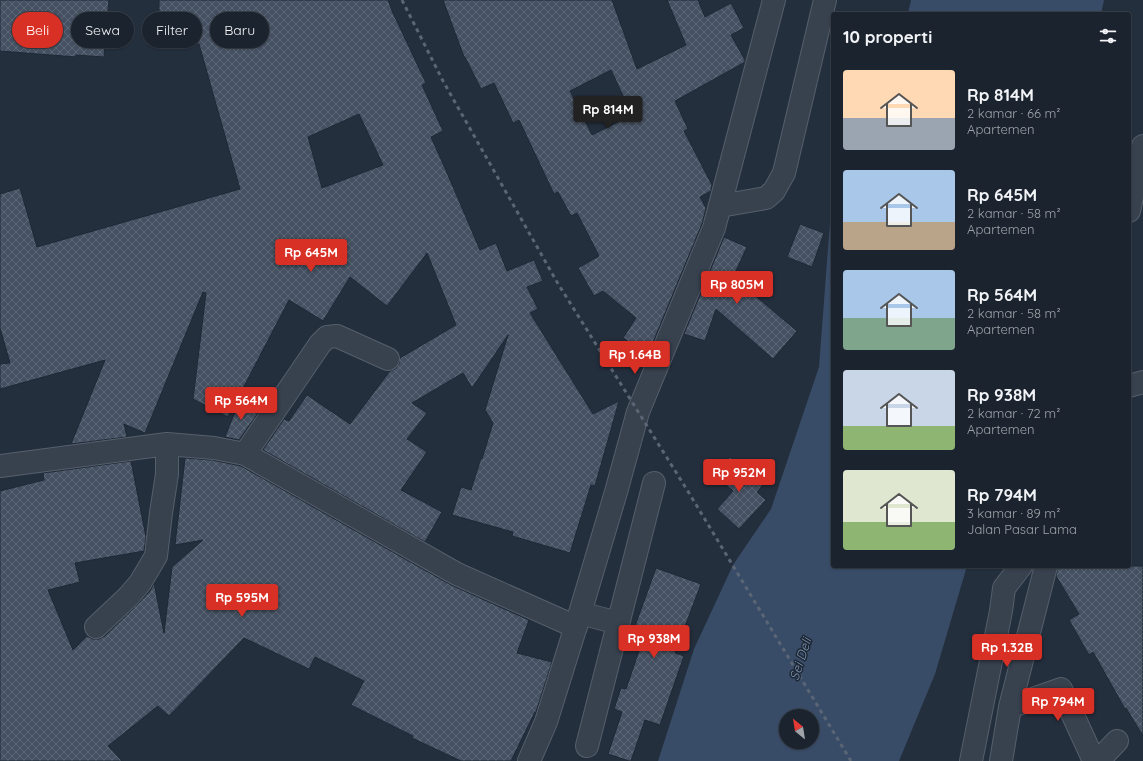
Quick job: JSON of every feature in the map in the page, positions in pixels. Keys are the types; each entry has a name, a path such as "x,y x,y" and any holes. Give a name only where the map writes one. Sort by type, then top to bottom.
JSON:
{"street":[{"path":"529,761 546,722 578,620 638,412 714,228 774,0"},
{"path":"720,206 766,198 774,191 784,173 825,0"},
{"path":"1131,202 1143,146"},
{"path":"245,454 320,344 327,337 337,336 388,359"},
{"path":"1131,385 1143,382"},
{"path":"0,466 167,444 214,448 245,454 457,574 578,620 618,623"},
{"path":"96,627 128,597 140,583 156,556 167,474 167,444"},
{"path":"587,746 654,483"},
{"path":"971,761 1001,611 1004,588 1019,568"},
{"path":"1001,761 1010,707 1045,568"},
{"path":"1010,707 1061,689 1094,761"},
{"path":"1098,761 1117,741"}],"water":[{"path":"911,0 1104,0 1101,12 908,12"},
{"name":"Sei Deli","path":"831,209 831,568 966,568 935,674 899,761 658,761 694,649 733,565 771,509 819,367"}],"building":[{"path":"0,0 109,0 108,12 71,12 71,48 105,48 104,57 76,55 76,57 0,51"},
{"path":"159,0 388,0 426,83 422,85 443,131 431,137 480,250 496,243 507,271 534,260 543,281 527,287 538,309 530,313 593,414 619,401 595,486 591,485 570,553 512,536 513,532 452,515 461,487 471,490 481,458 482,459 493,423 485,410 508,335 472,388 463,373 412,403 427,413 407,439 427,452 401,490 442,512 425,542 263,450 284,419 289,421 307,395 350,424 390,371 395,369 399,364 400,358 456,325 427,253 387,306 350,277 323,321 289,300 228,417 193,399 206,293 203,292 145,433 124,424 127,437 71,444 105,360 0,389 0,364 10,363 0,328 0,194 20,188 37,247 240,189 200,48 202,48 202,12 159,12","holes":["359,114 383,165 322,188 308,137"]},
{"path":"443,0 612,0 637,69 686,45 667,0 698,0 705,17 731,3 744,28 731,35 745,62 675,101 688,129 684,131 712,185 711,191 700,197 706,208 702,224 651,347 647,353 623,338 636,318 603,291 594,296 578,268 599,256 577,213 571,216 558,192 554,194 519,120 513,123 494,83 481,89 464,57","holes":["611,70 632,115 592,135 570,91"]},
{"path":"800,224 824,233 812,267 787,257"},
{"path":"724,237 747,247 733,277 797,331 773,359 716,309 705,341 684,334"},
{"path":"239,402 260,410 239,440 225,437"},
{"path":"730,457 763,485 757,492 766,500 739,529 717,509 733,491 714,475"},
{"path":"185,458 212,460 241,466 451,585 529,620 517,653 552,662 536,712 511,761 461,761 412,738 413,736 351,705 364,681 315,657 309,669 244,638 169,716 158,706 108,746 122,761 0,761 0,491 44,480 43,473 131,461 146,537 144,551 75,563 80,582 48,590 73,650 87,636 93,639 99,639 105,636 150,591 154,583 164,633 172,567 203,540 175,545"},
{"path":"1131,566 1143,566 1143,736 1126,708 1125,709 1093,652 1089,655 1069,620 1079,614 1056,576 1058,568 1131,568"},
{"path":"656,568 701,584 675,653 684,656 660,725 645,720 631,761 629,761 608,754 622,712 614,709 621,688 626,689 646,630 635,626"}],"railway":[{"path":"402,0 443,81 557,282 689,493 851,761"}]}
